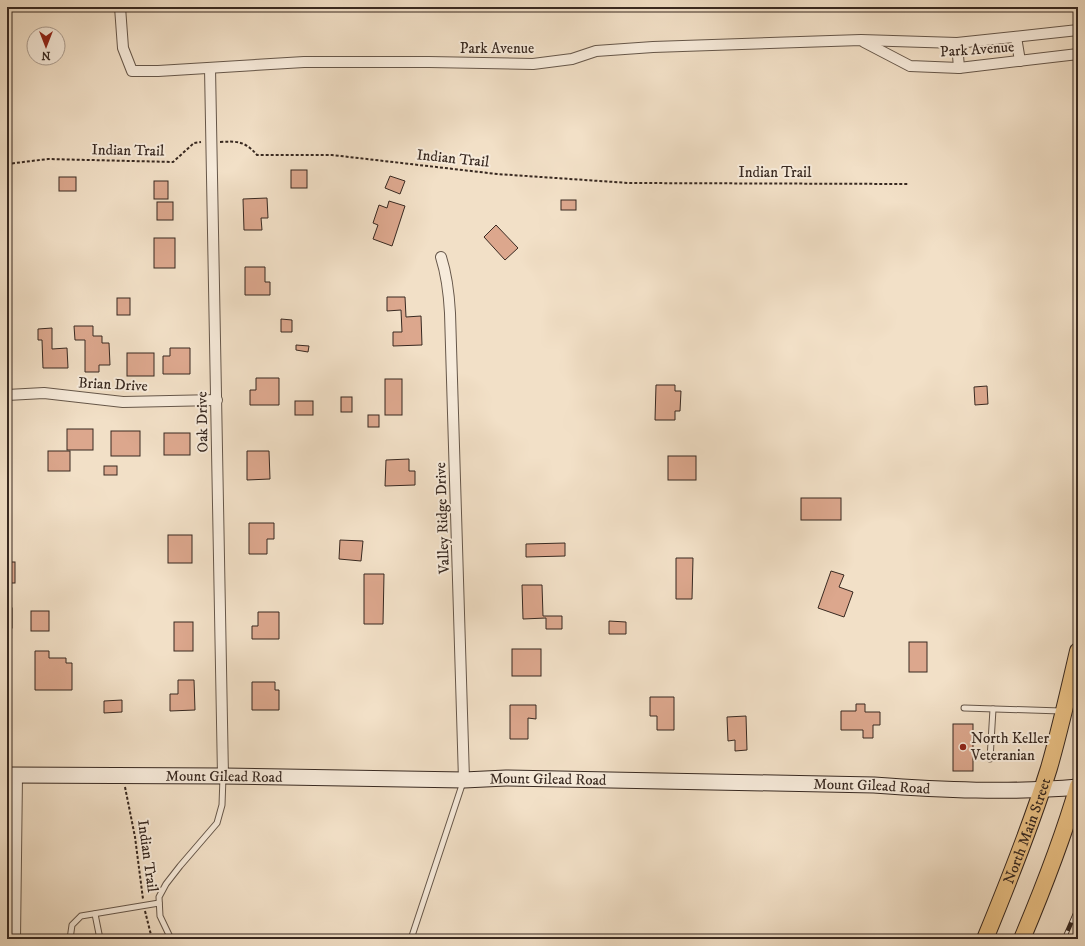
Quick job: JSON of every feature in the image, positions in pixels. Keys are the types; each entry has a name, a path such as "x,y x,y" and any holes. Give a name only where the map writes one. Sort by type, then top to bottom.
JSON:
{"main road":[{"name":"North Main Street","path":"985,939 1016,863 1041,790 1064,712 1078,651"},
{"name":"Mount Gilead Road","path":"12,776 223,776 464,780 506,778 874,785 931,789 985,790 1041,790 1078,787"},
{"path":"1022,939 1045,884 1078,787"}],"street":[{"name":"Park Avenue","path":"120,7 123,48 132,71 158,71 304,62 533,64 572,58 596,51 653,47 861,40 957,43 1078,30"},
{"path":"1016,37 1020,61"},
{"name":"Park Avenue","path":"861,40 910,66 959,68 1078,54"},
{"path":"957,43 959,68"},
{"name":"Oak Drive","path":"210,68 223,776"},
{"name":"Valley Ridge Drive","path":"441,257 449,290 464,780"},
{"name":"Brian Drive","path":"7,395 44,393 123,402 217,400"},
{"name":"Mount Gilead Road","path":"12,776 14,939"}],"lane":[{"path":"964,708 1064,712"},
{"path":"990,759 992,709"},
{"path":"171,939 160,916 159,897 166,884 217,823 222,805 223,776"},
{"path":"412,939 464,780"},
{"path":"70,939 72,925 81,916 159,903"},
{"path":"95,914 100,939"}],"path":[{"name":"Indian Trail","path":"7,164 48,159 173,162 194,143 238,141 250,148 256,155 332,155 497,174 629,183 908,184"},
{"name":"Indian Trail","path":"125,776 126,794 135,837 144,906 152,939"}],"building":[{"path":"291,170 307,170 307,188 291,188"},
{"path":"390,176 405,181 400,194 385,188"},
{"path":"59,177 76,177 76,191 59,191"},
{"path":"154,181 168,181 168,199 154,199"},
{"path":"267,198 268,218 261,218 262,230 244,230 243,199"},
{"path":"561,200 576,200 576,210 561,210"},
{"path":"389,201 405,206 392,246 373,239 378,225 373,223 379,205 387,208"},
{"path":"157,202 173,202 173,220 157,220"},
{"path":"496,225 518,248 505,260 484,237"},
{"path":"154,238 175,238 175,268 154,268"},
{"path":"245,267 265,267 265,282 270,282 270,295 245,295"},
{"path":"387,297 405,297 406,317 421,316 422,345 393,346 393,332 402,332 401,310 387,311"},
{"path":"117,298 130,298 130,315 117,315"},
{"path":"281,319 292,320 292,332 281,332"},
{"path":"74,326 93,326 93,336 102,336 102,343 109,343 110,365 99,365 99,372 85,372 85,340 75,340"},
{"path":"52,328 52,349 67,348 68,368 43,368 42,340 38,340 38,329"},
{"path":"296,345 309,346 308,352 296,350"},
{"path":"170,348 190,348 190,374 163,374 163,356 170,356"},
{"path":"127,353 154,353 154,376 127,376"},
{"path":"256,378 279,378 279,405 250,405 250,390 256,390"},
{"path":"385,379 402,379 402,415 385,415"},
{"path":"656,385 675,385 675,391 681,391 680,411 675,411 675,420 655,420"},
{"path":"987,386 988,404 975,405 974,387"},
{"path":"341,397 352,397 352,412 341,412"},
{"path":"295,401 313,401 313,415 295,415"},
{"path":"368,415 379,415 379,427 368,427"},
{"path":"67,429 93,429 93,450 67,450"},
{"path":"111,431 140,431 140,456 111,456"},
{"path":"164,433 190,433 190,455 164,455"},
{"path":"48,451 70,451 70,471 48,471"},
{"path":"247,451 269,451 270,479 247,480"},
{"path":"668,456 696,456 696,480 668,480"},
{"path":"409,459 409,471 415,471 415,485 385,486 386,460"},
{"path":"104,466 117,466 117,475 104,475"},
{"path":"801,498 841,498 841,520 801,520"},
{"path":"249,523 274,523 274,539 267,539 267,554 249,554"},
{"path":"168,535 192,535 192,563 168,563"},
{"path":"340,540 363,541 361,561 339,559"},
{"path":"565,543 565,556 526,557 526,544"},
{"path":"676,558 693,558 692,599 676,599"},
{"path":"7,562 15,562 15,583 7,583"},
{"path":"831,571 844,575 839,587 853,592 844,617 818,608"},
{"path":"364,574 384,574 383,624 364,624"},
{"path":"522,585 542,585 543,616 562,616 562,629 546,629 546,618 523,619"},
{"path":"7,608 12,608 12,628 7,628"},
{"path":"31,611 49,611 49,631 31,631"},
{"path":"258,612 279,612 279,639 252,639 252,626 258,626"},
{"path":"609,621 626,622 626,634 609,634"},
{"path":"174,622 193,622 193,651 174,651"},
{"path":"909,642 927,642 927,672 909,672"},
{"path":"512,649 541,649 541,676 512,676"},
{"path":"35,651 49,651 49,658 66,658 66,663 72,663 72,690 35,690"},
{"path":"178,680 194,680 195,710 170,711 170,694 178,694"},
{"path":"252,682 275,682 275,690 279,690 279,710 252,710"},
{"path":"650,697 674,697 674,730 657,730 657,716 650,716"},
{"path":"122,700 122,712 104,713 104,701"},
{"path":"856,704 865,704 865,712 880,712 880,725 873,725 873,738 863,738 863,730 841,730 841,711 856,711"},
{"path":"510,705 536,705 536,719 528,718 528,739 510,739"},
{"path":"746,716 747,750 735,751 735,740 728,741 727,717"},
{"name":"North Keller Veteranian","path":"953,724 973,724 973,771 953,771"}],"railway":[{"path":"1064,939 1078,907"}],"place":[{"name":"North Keller Veteranian","path":"963,747"}]}
